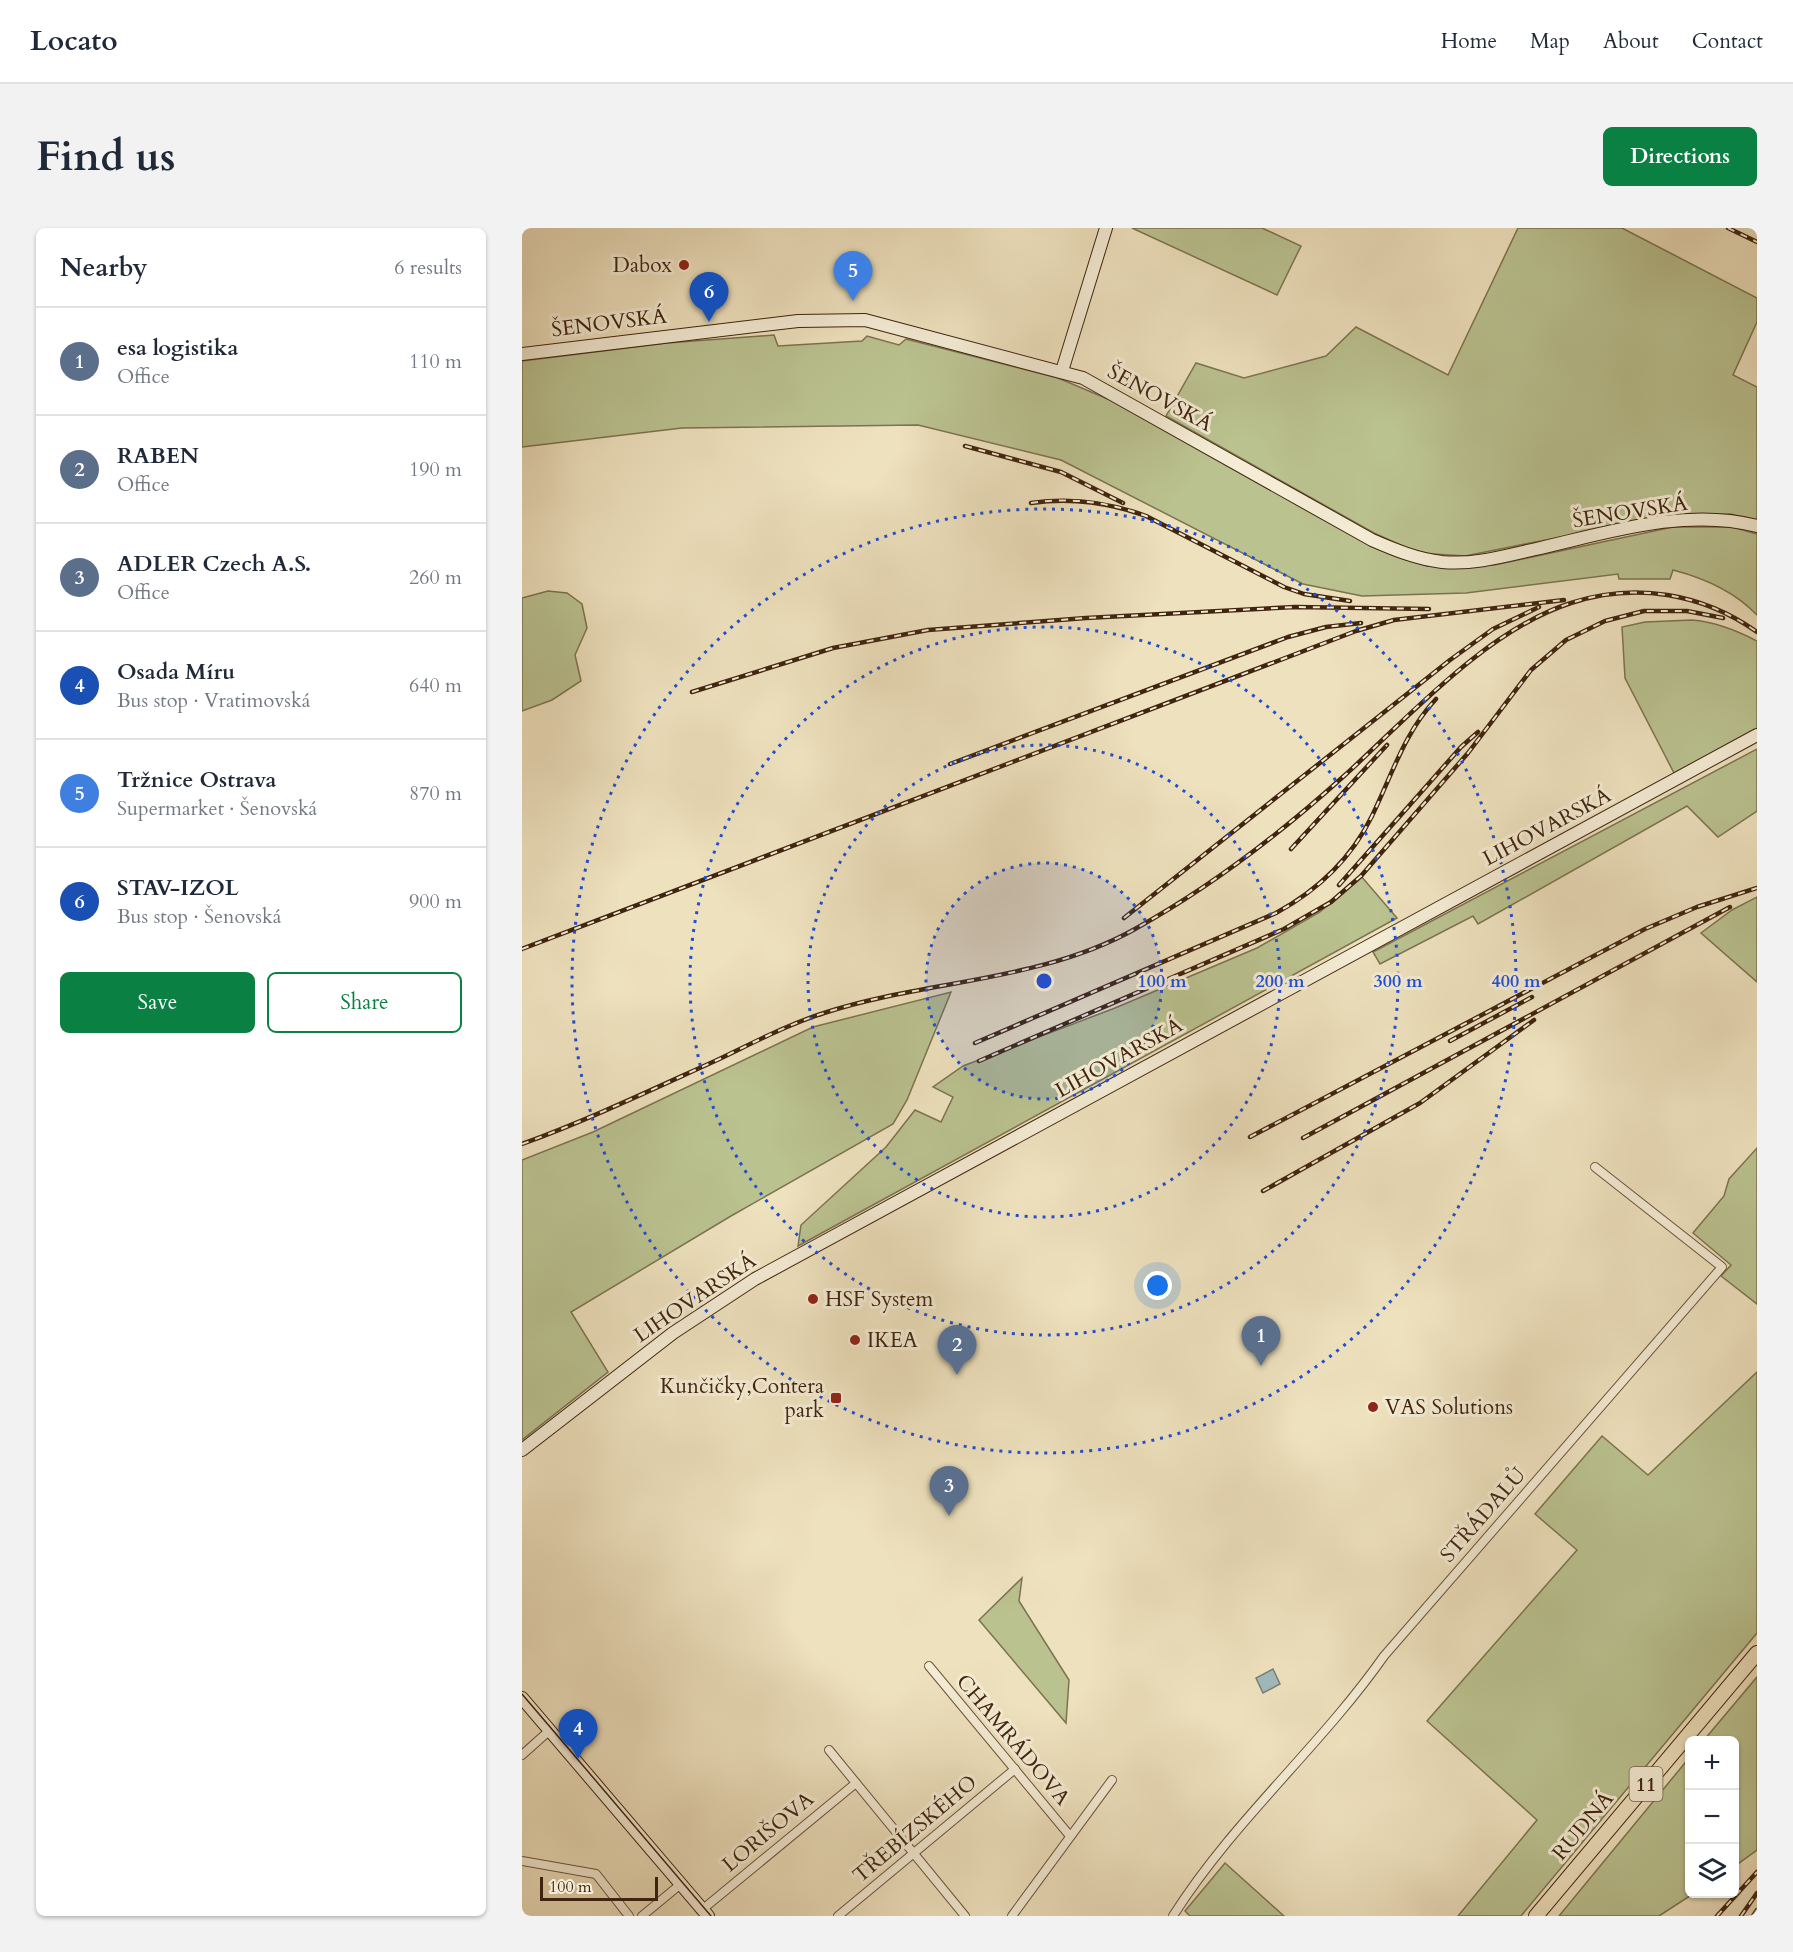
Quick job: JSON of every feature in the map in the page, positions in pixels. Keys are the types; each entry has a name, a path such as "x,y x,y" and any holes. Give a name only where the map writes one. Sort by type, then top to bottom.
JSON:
{"main road":[{"name":"RUDNÁ","path":"1536,1916 1757,1653"}],"street":[{"path":"1062,371 1106,228"},
{"name":"ŠENOVSKÁ","path":"522,354 710,330 832,319 865,320 1062,371 1106,389 1372,540 1413,556 1444,562 1493,559 1670,521 1711,520 1757,526"},
{"name":"LIHOVARSKÁ","path":"522,1450 673,1333 755,1279 1757,735"},
{"name":"STŘÁDALŮ","path":"1173,1916 1216,1854 1361,1688 1384,1656 1722,1267 1595,1167"},
{"name":"CHAMRÁDOVA","path":"929,1666 1070,1836"},
{"path":"522,1698 706,1913"},
{"path":"522,1755 550,1730"},
{"path":"829,1750 965,1916"},
{"name":"TŘEBÍZSKÉHO","path":"838,1916 1015,1769"},
{"path":"1012,1916 1112,1780"},
{"name":"LORIŠOVA","path":"706,1913 856,1783"},
{"path":"522,1861 596,1874 629,1916"},
{"path":"642,1916 682,1883"}],"green space":[{"path":"1132,228 1262,228 1301,246 1277,295"},
{"path":"1518,228 1622,228 1757,298 1757,322 1733,375 1757,387 1757,521 1731,514 1661,517 1465,556 1418,553 1374,533 1166,416 1196,363 1244,378 1326,356 1356,327 1448,375"},
{"path":"774,335 778,346 862,341 867,336 899,345 906,339 1058,378 1122,405 1392,553 1427,566 1494,565 1673,527 1732,527 1757,534 1757,615 1739,599 1718,586 1673,570 1670,579 1619,579 1618,574 1466,593 1362,596 1303,584 1061,460 918,425 682,428 522,447 522,361 667,343"},
{"path":"548,591 567,593 582,604 587,628 575,655 581,681 552,700 522,711 522,598"},
{"path":"1692,620 1726,627 1757,641 1757,729 1674,773 1625,678 1622,627 1645,622"},
{"path":"1757,749 1757,811 1718,837 1687,806 1478,924 1473,916 1380,964 1373,952"},
{"path":"1361,876 1397,918 798,1246 801,1225 886,1147 915,1110 941,1122 953,1097 933,1087 963,1066 1115,1008 1257,948 1320,912"},
{"path":"1757,897 1757,982 1701,933 1732,910"},
{"path":"951,992 907,1100 893,1124 731,1216 571,1312 608,1372 522,1440 522,1160 593,1132 813,1027"},
{"path":"1757,1148 1757,1304 1721,1276 1731,1265 1693,1233 1724,1196 1729,1179"},
{"path":"1757,1372 1757,1633 1521,1916 1458,1916 1537,1820 1427,1721 1577,1550 1535,1514 1602,1436 1648,1475"},
{"path":"1022,1578 1019,1601 1069,1680 1066,1723 979,1620"},
{"path":"1757,1677 1757,1850 1739,1863 1739,1736 1707,1736"},
{"path":"1685,1763 1685,1898 1687,1898 1659,1916 1559,1916"},
{"path":"1225,1863 1284,1916 1190,1916 1185,1911"}],"water":[{"path":"1273,1669 1280,1684 1263,1693 1256,1678"}],"tram line":[{"path":"522,1694 711,1916"}],"railway":[{"path":"1728,228 1757,242"},
{"path":"965,446 1061,472 1123,503"},
{"path":"1031,503 1090,502 1132,511 1284,587 1304,594 1350,601"},
{"path":"522,1144 571,1125 769,1035 824,1013 902,993 1022,970 1061,960 1135,929 1190,896 1270,839 1344,776 1450,677 1479,654 1509,633 1540,616 1571,603 1619,593 1667,595 1714,608 1757,632"},
{"path":"522,949 1356,631 1394,620 1564,600"},
{"path":"692,692 833,648 928,630 1086,618 1295,607 1429,609"},
{"path":"1124,918 1450,660 1493,629 1539,607"},
{"path":"979,1061 1284,929 1331,902 1361,876 1468,753 1531,670 1566,640 1605,621 1644,611 1687,611 1723,618"},
{"path":"950,764 1288,637 1326,627 1361,623"},
{"path":"975,1043 1276,913 1306,894 1332,872 1364,832 1407,740 1436,699"},
{"path":"1339,885 1461,747 1478,732"},
{"path":"1291,849 1387,745"},
{"path":"1250,1137 1645,929 1697,907 1757,888"},
{"path":"1303,1138 1730,907"},
{"path":"1450,1041 1532,997"},
{"path":"1263,1191 1420,1103 1534,1020"},
{"path":"1717,1916 1757,1872"},
{"path":"1741,1916 1757,1893"},
{"path":"1753,1916 1757,1910"}],"place":[{"name":"Dabox","path":"684,265"},
{"name":"Tržnice Ostrava","path":"853,301"},
{"name":"STAV-IZOL","path":"709,322"},
{"name":"HSF System","path":"813,1299"},
{"name":"IKEA","path":"855,1340"},
{"name":"esa logistika","path":"1261,1366"},
{"name":"RABEN","path":"957,1375"},
{"name":"Kunčičky,Contera park","path":"836,1398"},
{"name":"VAS Solutions","path":"1373,1407"},
{"name":"ADLER Czech A.S.","path":"949,1516"},
{"name":"Osada Míru","path":"578,1759"}]}
